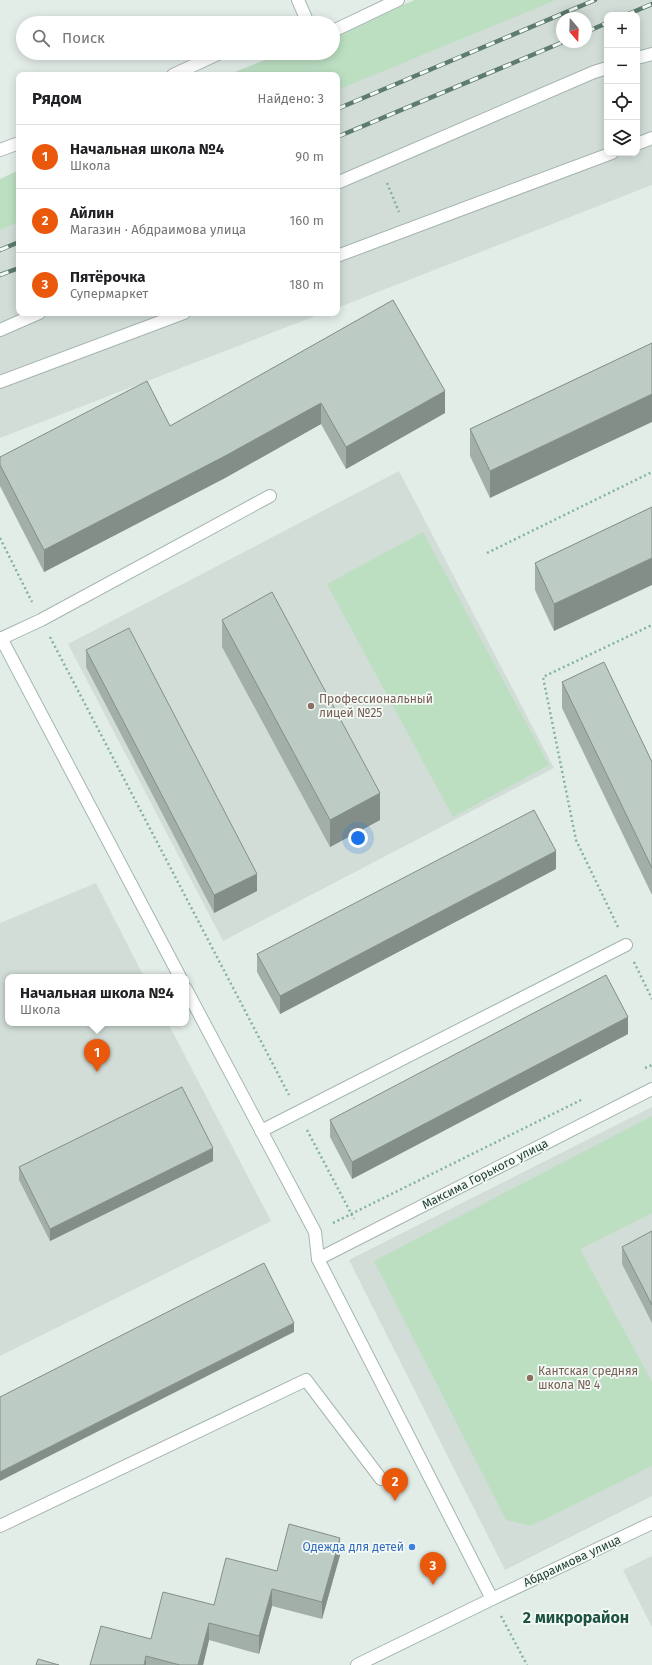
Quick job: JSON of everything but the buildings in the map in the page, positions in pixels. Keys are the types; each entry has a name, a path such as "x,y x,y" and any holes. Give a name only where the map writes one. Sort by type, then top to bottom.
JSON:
{"street":[{"path":"298,0 305,16"},
{"path":"340,28 398,0"},
{"path":"640,57 652,54"},
{"path":"179,72 205,60"},
{"path":"340,182 604,69"},
{"path":"640,143 652,138"},
{"path":"0,150 16,144"},
{"path":"340,255 604,156"},
{"path":"0,330 31,316"},
{"path":"0,382 176,316"},
{"path":"178,974 0,638 41,620 270,496"},
{"path":"261,1131 626,945"},
{"path":"189,995 315,1232 318,1259 492,1599"},
{"name":"Максима Горького улица","path":"318,1259 652,1089"},
{"path":"0,1526 306,1380 381,1479"},
{"name":"Абдраимова улица","path":"357,1665 652,1523"}],"path":[{"path":"379,164 406,230"},
{"path":"487,552 652,472"},
{"path":"0,538 41,620 363,1235"},
{"path":"652,625 543,677 576,840 652,999"},
{"path":"638,1072 652,1065"},
{"path":"315,1232 588,1097"},
{"path":"492,1599 527,1665"}],"shaded area":[{"path":"479,0 652,0 652,185 340,307 340,72 305,72 334,60 340,60 340,58"},
{"path":"16,192 16,316 315,316 0,438 0,199"},
{"name":"Профессиональный лицей №25","path":"399,471 554,768 223,941 68,644"},
{"path":"96,883 142,974 5,974 5,1026 170,1026 271,1221 0,1356 0,923"},
{"name":"Кантская средняя школа № 4","path":"652,1107 652,1496 505,1570 349,1260"},
{"path":"652,1556 652,1627 623,1570"}],"green space":[{"path":"415,0 556,0 340,89 340,72 234,72 264,60 340,60 340,30"},
{"path":"16,171 16,223 0,230 0,179"},
{"path":"423,532 549,765 453,817 327,584"},
{"name":"Кантская средняя школа № 4","path":"652,1116 652,1213 580,1249 652,1382 652,1466 531,1526 506,1520 374,1261"}],"railway":[{"path":"340,108 595,0"},
{"path":"633,12 652,4"},
{"path":"592,29 604,24"},
{"path":"340,136 556,45"},
{"path":"0,250 16,243"},
{"path":"0,275 16,269"}],"place":[{"name":"Профессиональный лицей №25","path":"311,706"},
{"name":"Начальная школа №4","path":"97,1072"},
{"name":"Кантская средняя школа № 4","path":"530,1378"},
{"name":"Айлин","path":"395,1501"},
{"name":"Одежда для детей","path":"412,1547"},
{"name":"Пятёрочка","path":"433,1585"}],"district":[{"name":"2 микрорайон","path":"576,1617"}]}
